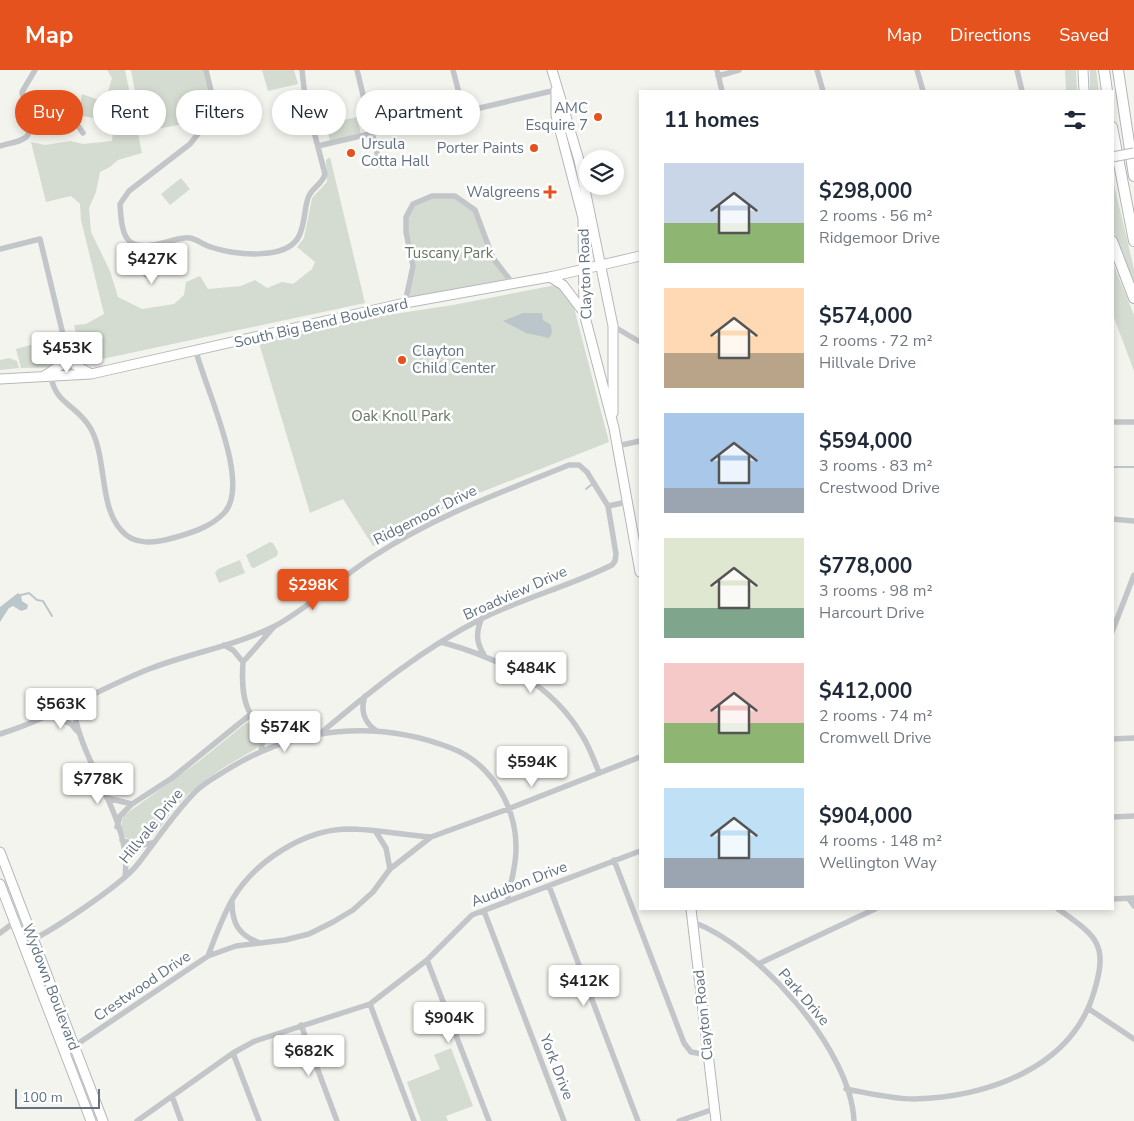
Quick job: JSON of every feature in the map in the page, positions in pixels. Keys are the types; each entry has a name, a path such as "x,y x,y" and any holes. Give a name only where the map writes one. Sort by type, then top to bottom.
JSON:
{"highway":[{"path":"1104,70 1107,90"},
{"path":"1118,70 1134,176"},
{"path":"1122,100 1125,70"},
{"path":"1114,137 1134,241"},
{"path":"1114,247 1134,298"}],"main road":[{"name":"Clayton Road","path":"552,70 556,90 556,115 583,218 584,313 614,428 638,555"},
{"path":"1083,70 1084,90"},
{"name":"Clayton Road","path":"556,90 566,112 579,160 613,326 614,428"},
{"path":"1114,157 1134,152"},
{"name":"South Big Bend Boulevard","path":"0,380 91,374 405,304 514,285 639,256"},
{"path":"550,277 563,285 584,313"},
{"path":"66,349 75,365 91,374"},
{"path":"40,378 61,365 66,349"},
{"name":"Wydown Boulevard","path":"0,852 103,1121"},
{"name":"Wydown Boulevard","path":"0,884 91,1121"},
{"name":"Clayton Road","path":"691,910 716,1121"}],"street":[{"path":"23,90 34,70"},
{"path":"206,70 216,111 190,144 128,191 120,204 124,235 129,242 137,246 157,245 184,237 192,238 211,248 255,254 277,253 290,246 299,236 310,194 323,180 324,164 305,98 305,81 302,70"},
{"path":"357,70 362,90"},
{"path":"453,70 458,90"},
{"path":"722,90 717,73 739,70"},
{"path":"817,70 822,90"},
{"path":"917,70 923,90"},
{"path":"1017,70 1022,90"},
{"path":"480,108 556,90"},
{"path":"0,146 30,135"},
{"path":"318,146 368,135"},
{"path":"372,135 380,164"},
{"path":"405,304 413,266 406,232 406,217 413,204 432,196 455,196 474,210 490,253 514,285"},
{"path":"0,249 40,239 73,376"},
{"path":"137,246 140,269 147,275 156,272 161,267 160,253 157,245"},
{"path":"613,326 639,341"},
{"path":"51,377 53,390 59,398 77,410 91,430 104,477 111,514 121,530 132,538 145,543 162,541 192,533 209,524 225,513 233,496 235,480 229,453 202,376 196,352"},
{"path":"1114,422 1134,422"},
{"path":"617,446 639,441"},
{"name":"Ridgemoor Drive","path":"0,734 51,715 166,662 224,645 276,625 373,556 421,528 466,506 570,465 574,464 583,468 608,506"},
{"path":"608,506 627,502"},
{"name":"Broadview Drive","path":"322,732 400,668 441,642 482,619 614,563 616,554 608,506"},
{"path":"1114,519 1134,521"},
{"path":"1114,627 1134,575"},
{"path":"482,619 477,636 478,645 484,655"},
{"path":"243,662 276,625"},
{"path":"441,642 484,655 509,666 546,692 569,716 584,738 599,772"},
{"path":"224,645 233,650 243,662 243,699 251,714 265,729 298,738"},
{"path":"365,696 364,717 370,726 377,731"},
{"path":"85,699 77,712 76,721 79,733 107,798 122,840 127,862 125,877"},
{"name":"Hillvale Drive","path":"117,827 120,816 132,804 172,778 251,714"},
{"path":"51,715 71,724 79,733"},
{"path":"261,751 265,729"},
{"name":"Hillvale Drive","path":"23,944 34,940 125,877 198,789 261,751 322,732 377,731 423,738 471,758 490,776 513,822 516,850 507,902"},
{"path":"1114,739 1134,738"},
{"name":"Crestwood Drive","path":"64,1053 208,956 236,946 301,936 330,924 353,910 373,892 390,869 431,837 639,757"},
{"path":"107,798 132,804"},
{"path":"1114,817 1134,816"},
{"name":"Crestwood Drive","path":"208,956 232,899 248,878 270,858 301,840 325,832 348,829 431,837"},
{"path":"376,832 386,848 390,869"},
{"path":"122,840 138,846 152,843"},
{"name":"Audubon Drive","path":"137,1121 233,1053 255,1041 370,1004 427,960 468,918 484,910 639,851"},
{"path":"614,860 684,1043 691,1052 708,1055"},
{"path":"549,886 638,1121"},
{"path":"1114,899 1131,898 1134,906"},
{"path":"232,899 233,920 238,930 246,938 259,943"},
{"name":"York Drive","path":"484,910 564,1121"},
{"path":"758,964 873,910"},
{"path":"846,1090 914,1099 959,1093 1014,1078 1045,1061 1065,1044 1080,1026 1090,1009 1101,957 1100,948 1090,932 1059,910"},
{"path":"0,932 24,915"},
{"name":"Park Drive","path":"693,922 716,932 758,964 815,1026 831,1052 846,1090 854,1121"},
{"path":"427,960 489,1121"},
{"path":"370,1004 414,1121"},
{"path":"1090,1009 1134,1039"},
{"path":"301,1025 337,1121"},
{"path":"233,1053 259,1121"},
{"path":"172,1096 181,1121"},
{"path":"678,1121 714,1109"}],"green space":[{"path":"107,70 125,70 129,90 108,90 112,78"},
{"path":"131,70 204,70 209,90 176,90 176,125 166,127 166,90 135,90"},
{"path":"262,70 294,70 298,84 268,91"},
{"path":"1065,70 1076,70 1077,90 1066,90"},
{"path":"1090,70 1096,70 1099,90 1090,90"},
{"path":"83,94 93,98 93,118 83,116"},
{"path":"356,117 357,135 330,141 329,135 346,135 346,119"},
{"path":"113,135 138,135 142,153 118,160 100,172 96,192 89,208 91,232 110,271 118,297 142,309 174,304 184,295 186,282 200,276 208,289 241,286 255,280 267,288 282,282 293,284 312,269 315,262 297,247 304,238 312,198 327,182 326,160 330,157 365,303 88,362 81,356 74,325 86,324 104,314 81,220 80,204 71,196 46,202 31,142 45,145 71,141 83,144 112,141"},
{"path":"181,178 190,189 170,205 161,194"},
{"path":"1114,184 1134,269 1134,287 1114,233"},
{"name":"Tuscany Park","path":"432,196 455,196 475,210 488,248 514,285 405,303 412,269 406,217 413,204"},
{"path":"153,249 156,250 159,256 157,266 148,272 142,266 142,254"},
{"path":"1114,266 1134,315 1134,371 1114,318"},
{"name":"Oak Knoll Park","path":"556,285 572,300 609,442 451,504 373,546 343,499 310,513 259,343 381,316 453,305"},
{"path":"60,337 68,367 21,368 16,349"},
{"path":"9,358 17,361 19,368 0,370 0,360"},
{"path":"270,542 273,543 278,552 277,556 254,568 251,567 246,555"},
{"path":"240,560 245,573 219,583 215,573 218,569"},
{"path":"246,723 255,724 263,734 259,747 200,784 178,804 150,839 144,842 137,842 125,837 121,828 123,816 198,762"},
{"path":"451,1048 473,1106 446,1116 448,1121 421,1121 407,1082 440,1069 434,1055"}],"shaded area":[{"path":"523,313 542,313 543,320 551,325 552,333 549,338 526,333 503,321"},
{"path":"18,593 21,595 22,601 28,605 27,609 21,611 13,606 9,608 0,622 0,607"}],"waterway":[{"path":"1114,467 1134,467"},
{"path":"586,489 591,485"},
{"path":"21,595 29,593 37,600 43,601 52,616"}],"place":[{"name":"AMC Esquire 7","path":"598,117"},
{"name":"Porter Paints","path":"534,148"},
{"name":"Ursula Cotta Hall","path":"351,153"},
{"name":"Walgreens","path":"550,192"},
{"name":"Clayton Child Center","path":"402,360"}]}
